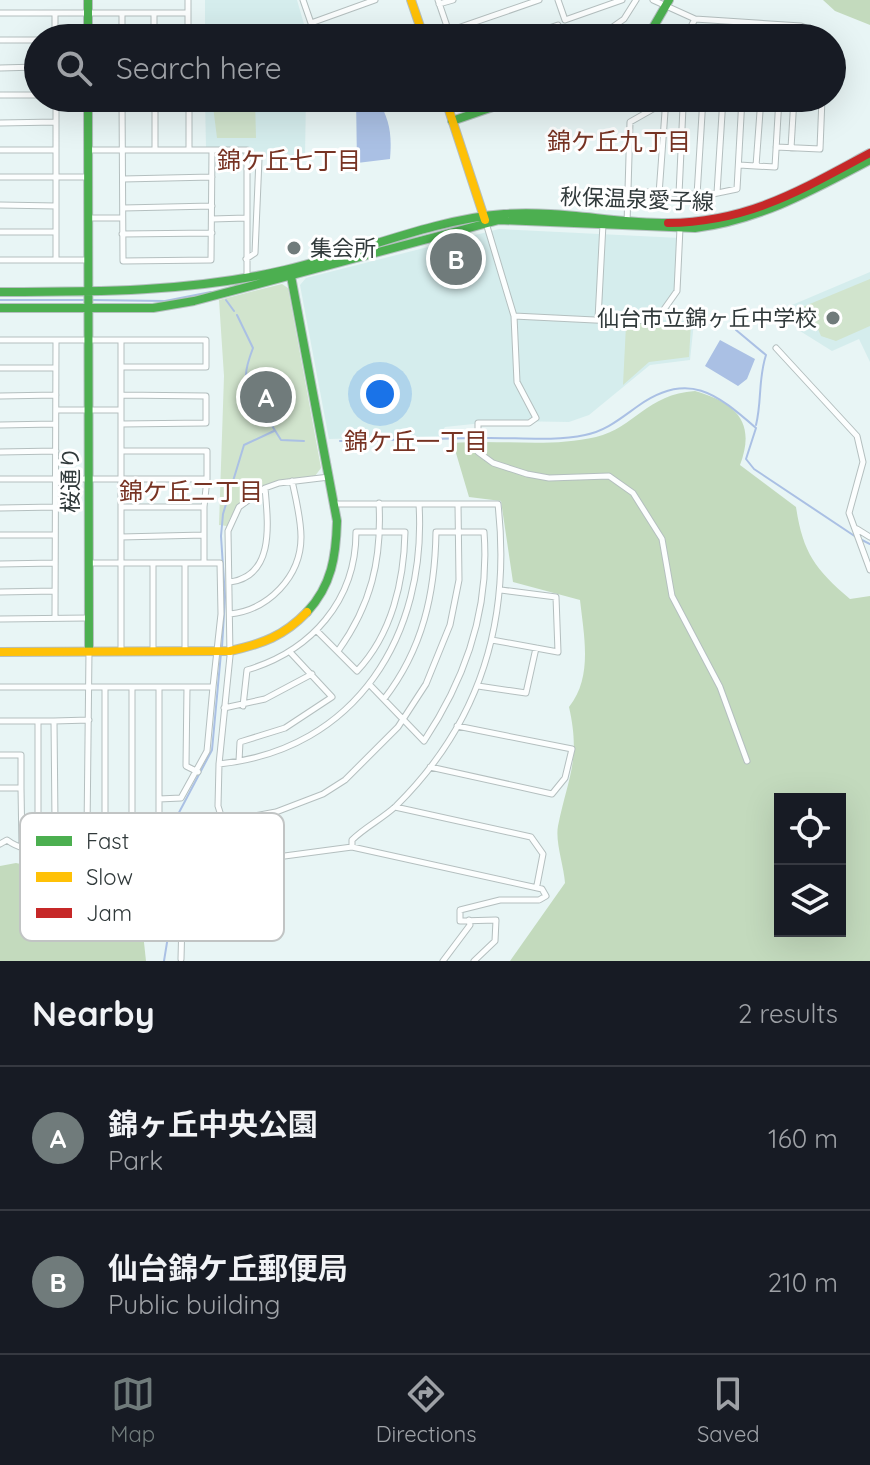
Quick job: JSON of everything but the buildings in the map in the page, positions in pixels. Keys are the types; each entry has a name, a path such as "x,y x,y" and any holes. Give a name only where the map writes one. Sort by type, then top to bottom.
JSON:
{"street":[{"path":"88,0 88,24"},
{"path":"188,0 188,24"},
{"path":"303,0 311,23 375,0"},
{"path":"411,0 419,24"},
{"path":"446,24 438,2 453,0"},
{"path":"478,24 539,0"},
{"path":"558,0 565,20 622,0"},
{"path":"617,24 624,19 636,0"},
{"path":"653,0 668,3 695,19 771,24"},
{"path":"655,24 668,3"},
{"path":"0,13 188,13"},
{"path":"55,13 55,24"},
{"path":"122,13 122,24"},
{"path":"154,13 154,24"},
{"path":"692,24 695,19"},
{"path":"0,40 24,40"},
{"path":"0,68 24,67"},
{"path":"0,95 24,95"},
{"path":"56,112 56,260"},
{"path":"88,112 88,293"},
{"path":"122,112 123,261 211,260 212,150"},
{"path":"155,112 155,150"},
{"path":"189,112 189,150"},
{"path":"449,112 514,316 517,382 536,418 529,423 478,423 478,452 498,465 549,478 609,476 633,493 662,539 672,596 720,687 747,761"},
{"path":"452,121 478,112"},
{"path":"628,222 630,122 647,112"},
{"path":"659,194 664,112"},
{"path":"679,194 683,112"},
{"path":"697,195 702,112"},
{"path":"717,193 722,112"},
{"path":"629,191 697,195 737,189 741,112"},
{"path":"756,166 760,112"},
{"path":"739,165 775,167 778,112"},
{"path":"791,148 793,112"},
{"path":"776,147 820,149 821,112"},
{"path":"0,123 56,122"},
{"path":"0,150 56,150"},
{"path":"88,150 247,150 247,278"},
{"name":"秋保温泉愛子線","path":"485,219 603,224 694,222 745,214 870,153"},
{"path":"246,259 255,253 259,159"},
{"name":"秋保温泉愛子線","path":"485,219 527,213 680,228 744,221 778,209 870,160"},
{"path":"0,177 88,177"},
{"path":"123,179 212,177"},
{"path":"0,205 56,206"},
{"path":"123,208 212,206"},
{"path":"88,218 122,218"},
{"path":"212,219 246,218"},
{"path":"0,308 153,308 194,301 290,270 485,219"},
{"path":"598,319 603,224"},
{"path":"514,316 635,322 660,315 677,291 680,228"},
{"path":"0,232 56,232"},
{"path":"122,234 212,233"},
{"path":"0,260 88,260"},
{"path":"0,292 151,291 290,270"},
{"path":"0,652 185,652 254,647 283,635 315,605 336,558 338,534 290,270"},
{"name":"桜通り","path":"88,293 89,651"},
{"path":"0,340 206,340 206,367 121,367"},
{"path":"55,618 56,340"},
{"path":"121,340 121,652"},
{"path":"776,348 857,436 863,462 849,513 870,570"},
{"path":"0,368 55,368"},
{"path":"0,396 56,395"},
{"path":"121,395 206,396 206,423 121,424"},
{"path":"56,410 121,410"},
{"path":"0,425 55,424"},
{"path":"0,452 56,451"},
{"path":"121,451 207,451 204,563"},
{"path":"159,799 181,798 207,751 213,687 230,614 228,531 239,507 265,488 329,477"},
{"path":"0,479 207,479"},
{"path":"230,614 266,601 281,588 293,571 301,534 292,481"},
{"path":"230,582 250,577 263,558 265,488"},
{"path":"338,651 370,594 379,560 379,503"},
{"path":"334,504 498,504 503,544 501,590 492,640 478,686 430,767 395,807 352,840 352,847"},
{"path":"219,764 286,747 310,735 334,718 369,684 396,645 411,606 420,556 419,504"},
{"path":"271,813 335,788 403,720 426,684 446,639 459,580 458,504"},
{"path":"0,508 55,507"},
{"path":"121,507 204,507"},
{"path":"857,531 870,537"},
{"path":"243,706 247,670 290,652 317,631 331,614 347,586 356,532 405,532 403,570 393,608 383,633 357,671 317,631"},
{"path":"369,684 424,741 456,690 472,646 483,589 484,532 436,532 435,568 427,613 408,661 384,699"},
{"path":"0,535 55,535"},
{"path":"121,537 204,535"},
{"path":"0,564 55,563"},
{"path":"92,563 220,563 224,708 219,764 220,813"},
{"path":"153,563 153,651"},
{"path":"185,563 185,652"},
{"path":"492,640 558,652 556,597 501,590"},
{"path":"0,592 55,591"},
{"path":"0,619 88,618"},
{"path":"478,686 526,693 536,648"},
{"path":"89,651 89,813"},
{"path":"239,761 240,742 285,728 332,697 290,652"},
{"path":"224,708 243,706 274,696 312,674"},
{"path":"0,687 213,687"},
{"path":"132,687 132,813"},
{"path":"159,687 159,813"},
{"path":"187,687 186,766 198,772"},
{"path":"105,688 105,813"},
{"path":"0,721 89,720"},
{"path":"38,721 38,813"},
{"path":"54,721 55,813"},
{"path":"430,767 552,794 565,778 572,749 457,726"},
{"path":"0,755 21,755 21,813"},
{"path":"0,788 21,788"},
{"path":"395,807 531,837 543,854 537,885"},
{"path":"0,844 7,840 20,848"},
{"path":"284,856 352,847 412,863 537,885 545,891 544,899 500,900 460,910 460,921 496,920 495,941 474,961"},
{"path":"443,961 470,925 469,920"},
{"path":"181,941 181,959"}],"shaded area":[{"path":"205,0 297,0 304,24 205,24"},
{"path":"205,112 306,112 305,156 250,157 249,148 206,148"},
{"path":"499,229 680,238 677,291 670,303 652,319 694,322 690,360 650,365 589,415 569,422 501,421 445,427 439,436 329,439 300,285 306,278"},
{"name":"仙台市立錦ヶ丘中学校","path":"870,272 870,362 859,339 832,351 800,331 792,305"}],"green space":[{"path":"823,0 870,0 870,25 835,11"},
{"path":"214,112 255,112 256,138 217,138"},
{"name":"仙台市立錦ヶ丘中学校","path":"870,279 870,326 836,341 821,336 818,329 807,328 800,308"},
{"path":"282,284 288,288 321,468 315,476 287,479 251,493 233,512 227,526 219,525 224,376 219,300"},
{"path":"652,322 691,324 689,357 649,362 623,385 626,325"},
{"path":"695,391 732,409 744,426 746,437 740,465 796,507 802,537 819,569 850,599 870,596 870,961 510,961 565,883 557,832 572,768 574,741 569,707 577,695 584,669 580,600 513,582 501,501 469,497 453,443 542,443 596,437 609,433 665,398"},
{"path":"20,864 20,941 144,941 146,961 0,961 0,866"}],"water":[{"path":"356,112 384,112 391,142 390,159 357,163"},
{"path":"720,340 755,359 747,379 738,386 705,366"}],"waterway":[{"path":"93,300 165,301 211,292"},
{"path":"0,300 86,300"},
{"path":"226,300 234,311"},
{"path":"237,315 253,348 246,378 267,415"},
{"path":"736,330 766,355 756,425"},
{"path":"481,438 546,439 585,435 607,427 656,395 672,389 701,391 728,405 756,428 746,459 754,469 856,537"},
{"path":"269,421 281,440 304,441"},
{"path":"222,647 225,597 221,536 223,514 244,445 274,431"},
{"path":"340,441 474,438"},
{"path":"862,540 870,544"},
{"path":"179,813 212,750 221,653"},
{"path":"164,961 167,941"}],"traffic: fast":[{"path":"88,0 88,24"},
{"path":"655,24 669,0"},
{"path":"88,112 89,651"},
{"path":"452,121 478,112"},
{"path":"0,308 153,308 194,301 499,220 695,228 719,224 786,202 870,160"},
{"path":"0,292 72,292 214,283 285,270 450,223 504,214 668,223"},
{"path":"290,271 337,521 331,570 322,591 307,612"}],"traffic: slow":[{"path":"411,0 419,24"},
{"path":"450,112 485,220"},
{"path":"0,652 230,651 272,638 307,612"}],"traffic: jam":[{"path":"668,223 724,217 774,202 870,153"}],"place":[{"name":"集会所","path":"294,248"},
{"name":"仙台錦ケ丘郵便局","path":"456,259"},
{"name":"仙台市立錦ヶ丘中学校","path":"833,318"},
{"name":"錦ヶ丘中央公園","path":"266,397"}],"district":[{"name":"錦ケ丘九丁目","path":"619,142"},
{"name":"錦ケ丘七丁目","path":"289,161"},
{"name":"錦ケ丘一丁目","path":"416,442"},
{"name":"錦ケ丘二丁目","path":"191,492"}]}
